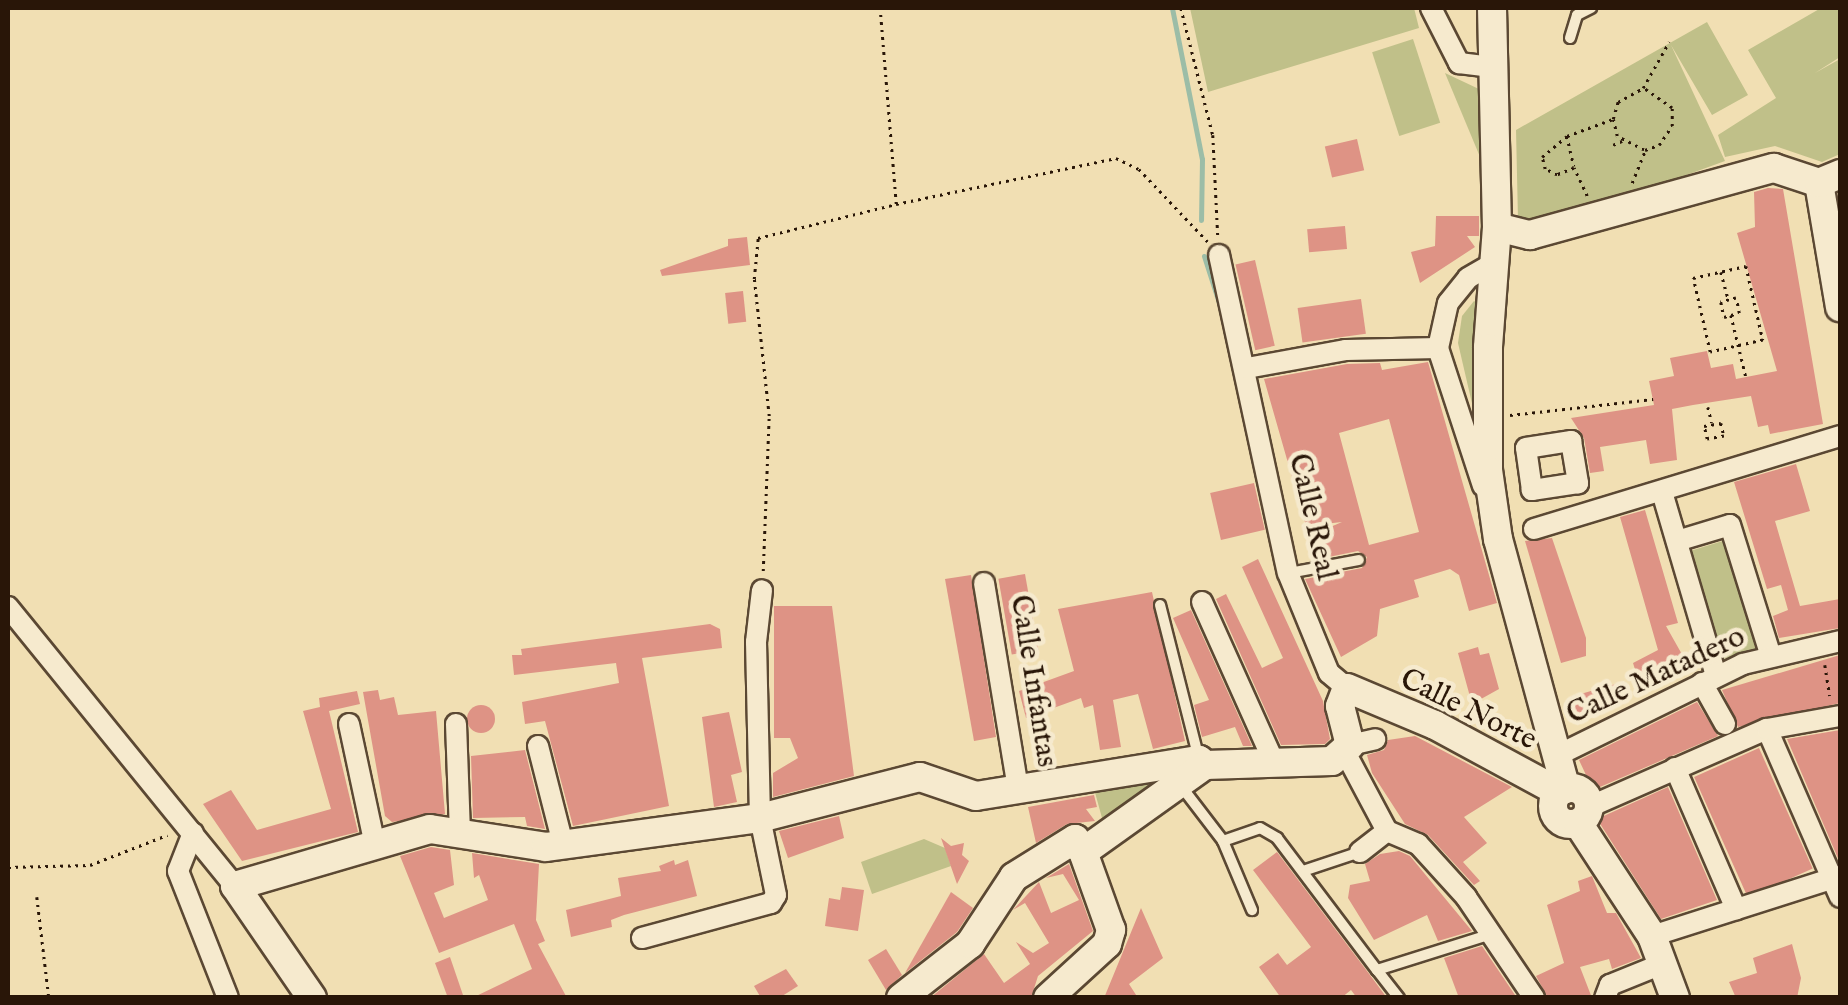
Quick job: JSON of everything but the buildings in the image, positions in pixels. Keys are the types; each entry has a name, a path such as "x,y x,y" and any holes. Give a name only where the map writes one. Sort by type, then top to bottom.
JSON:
{"street":[{"path":"1431,8 1459,63 1494,67"},
{"path":"1492,8 1497,227 1488,470 1496,524"},
{"path":"1497,227 1530,235 1598,220 1774,168 1830,178 1840,307"},
{"name":"Calle Real","path":"1219,254 1247,368 1288,573 1329,673 1347,688"},
{"path":"1494,263 1468,278 1448,303 1438,348 1496,524 1563,790"},
{"path":"1247,368 1346,350 1438,348"},
{"path":"1534,529 1840,436"},
{"path":"1662,492 1709,679 1725,724"},
{"path":"1677,542 1730,525 1771,657"},
{"name":"Calle Infantas","path":"984,583 1018,789"},
{"path":"642,938 771,903 776,895 760,818 756,642 762,590"},
{"path":"1202,602 1272,760"},
{"path":"8,608 235,886 312,998"},
{"name":"Calle Matadero","path":"1556,756 1709,679 1771,657 1831,642"},
{"path":"1347,688 1340,706 1387,831 1418,844 1492,934 1534,998"},
{"name":"Calle Norte","path":"1347,688 1435,725 1563,790 1578,789 1580,826 1652,936 1675,998"},
{"path":"1580,826 1675,768 1767,729 1837,717"},
{"path":"349,724 374,841"},
{"path":"456,724 460,831"},
{"path":"1652,936 1838,883 1767,729"},
{"path":"538,746 563,844"},
{"name":"Calle Infantas","path":"235,886 374,841 430,829 546,847 760,818 920,777 976,796 1202,762 1332,761 1357,746"},
{"path":"1083,852 1180,786 1202,762"},
{"path":"1675,768 1736,910"},
{"path":"188,828 178,871 228,998"},
{"path":"1360,852 1387,831"},
{"path":"901,998 970,944 1014,877 1075,839 1111,919 1107,944 1048,998"},
{"path":"1605,998 1610,986 1662,964"}],"lane":[{"path":"1570,38 1577,15 1590,8"},
{"path":"1288,573 1359,560"},
{"path":"1160,605 1202,762"},
{"path":"1180,786 1223,841 1252,910"},
{"path":"1223,841 1260,828 1306,870 1399,998"},
{"path":"1306,870 1360,852"},
{"path":"1377,970 1492,934"}],"path":[{"path":"880,8 896,204"},
{"path":"1181,8 1213,135 1219,254"},
{"path":"1645,150 1623,140 1613,119 1618,102 1643,88 1669,42"},
{"path":"1633,208 1627,194 1645,150 1666,139 1672,108 1643,88"},
{"path":"1574,168 1557,176 1545,169 1542,157 1568,136 1613,119"},
{"path":"1568,136 1574,168 1598,220"},
{"path":"1613,145 1623,140"},
{"path":"762,590 770,416 754,279 758,238 896,204 1116,158 1140,169 1219,254"},
{"path":"1746,266 1764,340 1710,352 1693,278 1721,272 1746,266"},
{"path":"1721,272 1728,300 1736,298 1739,313 1732,315 1746,377"},
{"path":"1506,416 1652,399"},
{"path":"1708,407 1712,425"},
{"path":"1831,642 1837,717"},
{"path":"8,867 90,865 153,845 188,828"},
{"path":"37,897 49,998"}],"green space":[{"path":"1190,8 1414,8 1419,28 1208,92"},
{"path":"1821,8 1840,8 1840,57 1815,73 1840,59 1840,154 1822,162 1775,146 1725,157 1718,135 1776,98 1748,50"},
{"path":"1707,22 1748,95 1712,115 1671,45 1725,161 1615,201 1537,221 1518,220 1516,130"},
{"path":"1413,39 1440,123 1399,136 1372,52"},
{"path":"1445,73 1481,90 1483,164"},
{"path":"1474,301 1480,305 1474,412 1458,343 1462,316"},
{"path":"1726,540 1759,648 1719,660 1686,552"},
{"path":"1178,772 1105,829 1093,785"},
{"path":"924,839 945,848 951,866 872,894 861,862"}],"waterway":[{"path":"1172,8 1202,159 1201,220"},
{"path":"1204,256 1221,309"}]}
